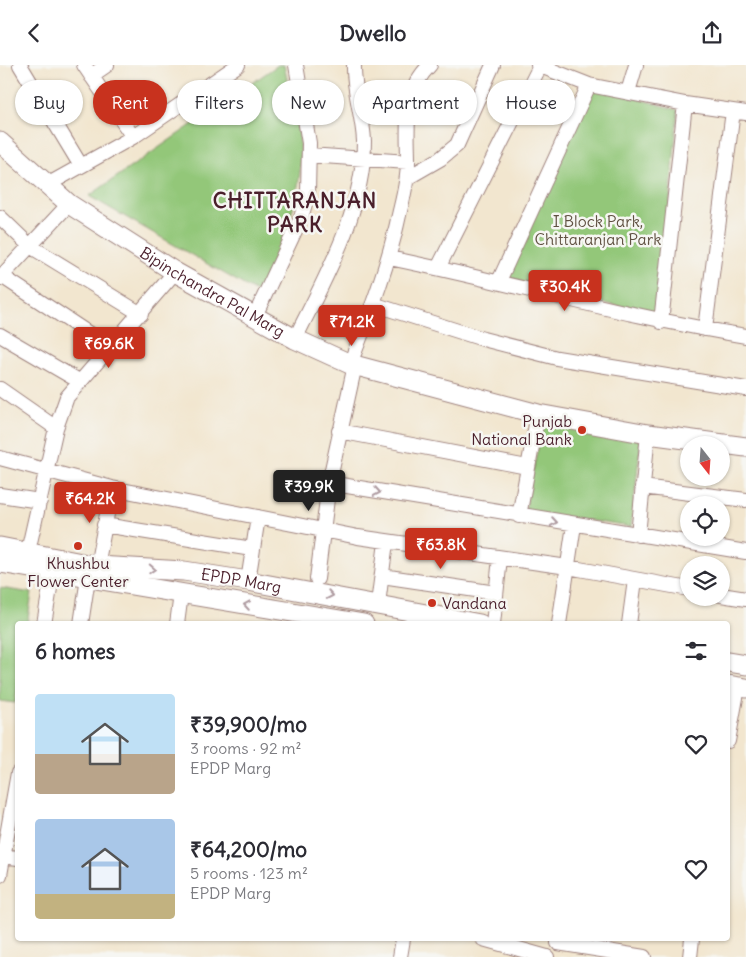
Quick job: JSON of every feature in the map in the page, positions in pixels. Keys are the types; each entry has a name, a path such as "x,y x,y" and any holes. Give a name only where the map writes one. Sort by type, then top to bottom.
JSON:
{"street":[{"path":"20,65 81,166"},
{"path":"107,65 88,70 133,137"},
{"path":"47,185 133,137 238,65"},
{"path":"254,317 301,218 308,193 309,155 296,65"},
{"path":"295,339 328,272 352,213 358,191 363,159 361,112 354,65"},
{"path":"316,579 329,483 352,365 389,257 407,178 406,121 411,95 419,75 430,65"},
{"path":"407,178 440,159 456,145 493,65"},
{"path":"438,268 539,65 589,85 684,104 740,112 705,329"},
{"path":"628,92 636,65"},
{"path":"500,281 589,85"},
{"path":"662,322 684,104"},
{"name":"Bipinchandra Pal Marg","path":"1,146 68,204 175,272 295,339 352,365 538,415 648,434 746,447"},
{"path":"309,155 408,162"},
{"path":"68,204 1,277 109,347"},
{"path":"0,217 30,246 140,314"},
{"path":"389,257 500,281 662,322 746,336"},
{"path":"26,561 56,428 67,397 175,272"},
{"path":"373,305 483,339 557,358 746,389"},
{"path":"0,335 79,381"},
{"path":"2,393 56,428"},
{"path":"519,516 538,415"},
{"path":"339,431 527,467"},
{"path":"638,535 648,434"},
{"path":"0,458 112,488 324,530 386,541 568,567 680,588"},
{"path":"329,483 519,516 746,552"},
{"path":"642,487 746,500"},
{"path":"82,621 112,488"},
{"path":"0,495 40,501"},
{"path":"248,581 258,517"},
{"path":"104,525 252,549"},
{"path":"559,621 574,525"},
{"path":"378,604 386,541"},
{"name":"EPDP Marg","path":"0,547 26,561"},
{"path":"493,621 500,558"},
{"name":"EPDP Marg","path":"0,563 26,561 53,565 92,572 181,594 346,621"},
{"path":"44,621 53,565"},
{"name":"EPDP Marg","path":"92,572 184,571 378,604 465,621"},
{"path":"382,576 496,593"},
{"path":"629,621 635,580"},
{"path":"178,621 181,594"},
{"path":"730,596 746,599"},
{"path":"730,662 746,665"},
{"path":"730,729 737,686"},
{"path":"0,875 15,790"},
{"path":"3,856 15,858"},
{"path":"400,957 402,941"},
{"path":"490,941 546,957"},
{"path":"558,941 564,957"},
{"path":"558,941 644,957"},
{"path":"690,957 692,941"}],"green space":[{"path":"278,65 284,65 287,80 272,80 272,125 297,125 301,155 300,173 293,209 274,260 258,293 89,196 191,125 262,125 262,80 256,80"},
{"name":"I Block Park, Chittaranjan Park","path":"589,85 678,110 660,315 499,281 571,125 575,125 575,115"},
{"path":"543,422 641,440 631,527 525,511"},
{"path":"0,588 32,593 27,621 15,621 15,703 0,701"}],"place":[{"name":"Punjab National Bank","path":"582,430"},
{"name":"Khushbu Flower Center","path":"78,546"},
{"name":"Vandana","path":"432,603"}],"district":[{"name":"CHITTARANJAN PARK","path":"295,213"}]}
